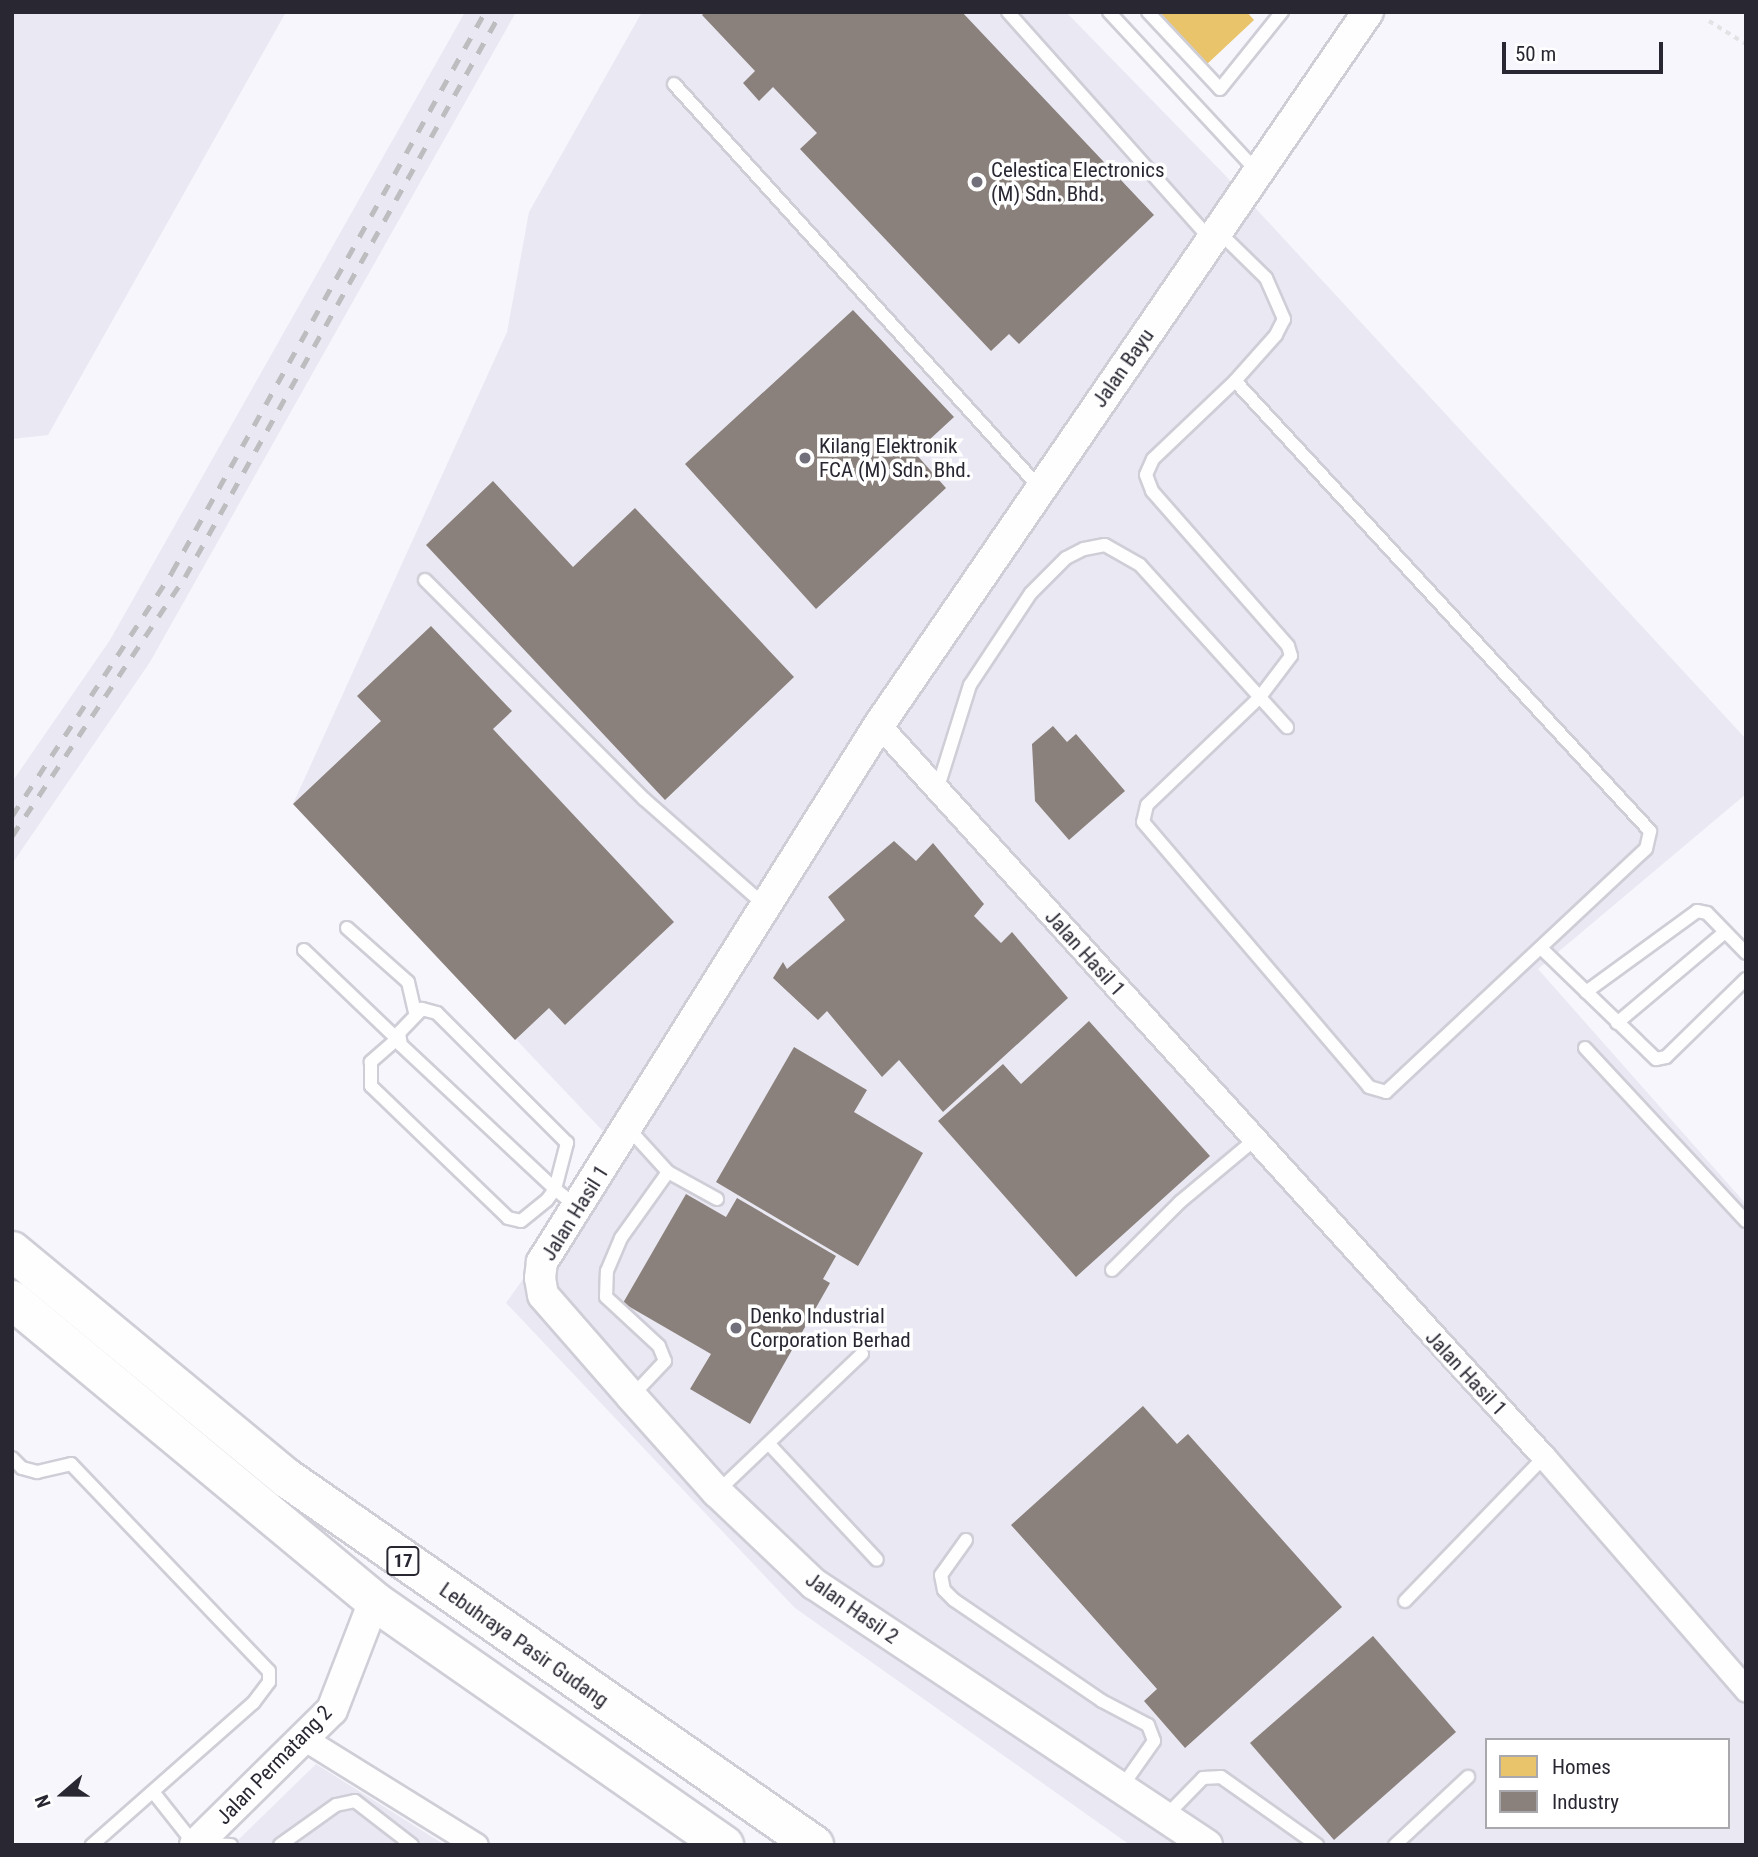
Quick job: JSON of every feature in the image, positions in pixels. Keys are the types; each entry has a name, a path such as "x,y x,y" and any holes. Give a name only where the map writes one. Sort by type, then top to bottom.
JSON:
{"highway":[{"name":"Lebuhraya Pasir Gudang","path":"12,1251 288,1479 814,1845"},
{"name":"17","path":"12,1300 374,1601 724,1845"}],"street":[{"name":"Jalan Bayu","path":"879,725 1368,12"},
{"name":"Jalan Hasil 1","path":"552,1306 543,1295 542,1262 566,1198 628,1128 763,904 879,725 938,787 1253,1141 1544,1457 1746,1689"},
{"name":"Jalan Hasil 2","path":"552,1306 718,1492 814,1584 1207,1845"},
{"name":"Jalan Permatang 2","path":"195,1845 331,1710 374,1601"},
{"path":"304,1739 476,1845"}],"lane":[{"path":"1008,12 1215,235 1266,278 1284,319 1276,335 1235,381 1153,459 1146,475 1152,491 1290,651 1287,667 1260,697 1147,805 1143,822 1369,1087 1380,1093 1392,1088 1646,849 1650,831 1235,381"},
{"path":"1109,12 1258,171"},
{"path":"1148,12 1220,89 1274,15"},
{"path":"674,84 1040,488"},
{"path":"938,787 970,685 1031,593 1066,558 1084,549 1105,545 1140,565 1287,727"},
{"path":"425,580 644,799 763,904"},
{"path":"1586,992 1688,913 1707,913 1746,953"},
{"path":"347,928 408,982 415,1012"},
{"path":"1617,1023 1725,932"},
{"path":"1541,948 1656,1059 1666,1057 1746,979"},
{"path":"304,950 566,1198"},
{"path":"427,1009 437,1013 565,1139 566,1198 521,1221 508,1218 370,1086 371,1062 397,1039 415,1012 427,1009"},
{"path":"1585,1048 1746,1221"},
{"path":"628,1128 668,1172 717,1199"},
{"path":"1112,1270 1180,1202 1253,1141"},
{"path":"632,1397 665,1361 659,1346 606,1297 607,1271 621,1238 668,1172"},
{"path":"718,1492 862,1354"},
{"path":"769,1444 877,1560"},
{"path":"1405,1601 1544,1457"},
{"path":"12,1458 22,1468 37,1472 71,1464 269,1671 269,1682 253,1703 92,1845"},
{"path":"966,1540 940,1576 944,1590 954,1600 1102,1701 1148,1725 1154,1741 1120,1788"},
{"path":"1165,1817 1203,1778 1221,1777 1317,1845"},
{"path":"1395,1845 1468,1777"},
{"path":"154,1793 195,1845 231,1845"},
{"path":"280,1845 336,1805 355,1801 412,1845"}],"path":[{"path":"1709,21 1746,44"}],"shaded area":[{"path":"12,12 286,12 48,435 12,439"},
{"path":"465,12 516,12 150,662 12,864 12,782 110,640"},
{"path":"642,12 1066,12 1223,173 1746,739 1746,794 1538,969 1746,1204 1746,1845 1130,1845 795,1608 506,1303 617,1146 293,804 507,332 529,212"},
{"path":"316,1764 445,1845 233,1845"}],"building: Homes":[{"path":"1155,12 1247,12 1254,20 1205,66"}],"building: Industry":[{"name":"Celestica Electronics (M) Sdn. Bhd.","path":"705,12 962,12 1154,215 1019,344 1009,334 991,351 800,149 817,133 773,87 759,101 743,83 755,71 702,15"},
{"name":"Kilang Elektronik FCA (M) Sdn. Bhd.","path":"853,310 954,417 915,453 946,488 816,609 685,464"},
{"path":"493,481 573,567 635,508 794,677 665,800 426,545"},
{"path":"431,626 512,711 493,729 674,922 565,1025 549,1008 515,1040 293,804 381,721 357,696"},
{"path":"1053,726 1067,742 1076,734 1125,791 1069,840 1035,801 1032,744"},
{"path":"894,841 916,861 933,843 984,904 974,916 1001,943 1012,932 1068,998 943,1112 899,1060 882,1077 827,1011 818,1020 773,978 783,962 787,969 845,920 828,897"},
{"path":"1089,1021 1210,1156 1076,1277 938,1121 1003,1064 1021,1084"},
{"path":"794,1047 867,1090 854,1112 923,1153 858,1266 716,1182"},
{"name":"Denko Industrial Corporation Berhad","path":"686,1194 726,1217 737,1198 836,1256 823,1279 830,1283 750,1424 690,1389 711,1354 623,1303"},
{"path":"1143,1406 1177,1444 1188,1434 1342,1607 1185,1748 1144,1701 1157,1689 1011,1525"},
{"path":"1373,1636 1456,1732 1334,1840 1250,1743"}],"railway":[{"path":"12,816 172,572 485,12"},
{"path":"12,836 185,577 501,12"}],"place":[{"name":"Celestica Electronics (M) Sdn. Bhd.","path":"977,182"},
{"name":"Kilang Elektronik FCA (M) Sdn. Bhd.","path":"805,458"},
{"name":"Denko Industrial Corporation Berhad","path":"736,1328"}]}
